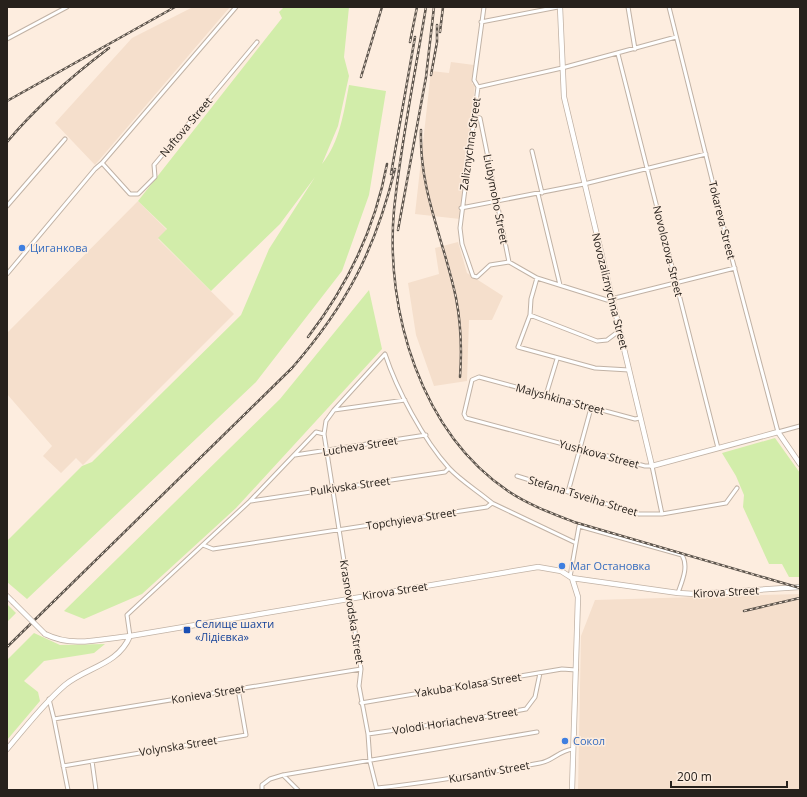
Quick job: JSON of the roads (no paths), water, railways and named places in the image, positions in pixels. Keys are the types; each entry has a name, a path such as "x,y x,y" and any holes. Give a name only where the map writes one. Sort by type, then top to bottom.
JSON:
{"main road":[{"name":"Novozaliznychna Street","path":"559,7 564,97 611,300 620,331 652,466"},
{"name":"Yushkova Street","path":"652,466 778,432"},
{"path":"778,432 800,464"},
{"name":"Kirova Street","path":"7,596 45,634 56,640 75,643 130,636 350,598 538,568 561,571 571,577 678,593 695,594 800,588"},
{"path":"571,577 578,597 572,790"},
{"path":"7,749 49,699 67,683 114,659 127,645 130,636"}],"street":[{"path":"7,39 67,7"},
{"path":"7,274 95,169 102,163 236,7"},
{"name":"Zaliznychna Street","path":"484,7 474,80 478,87 461,208 460,228 462,244 473,276 477,277 490,265 509,262"},
{"path":"481,22 559,7"},
{"path":"628,7 635,49"},
{"name":"Tokareva Street","path":"669,7 778,432"},
{"path":"478,87 618,54 676,37"},
{"name":"Naftova Street","path":"102,163 130,194 138,194 155,177 154,165 257,42"},
{"name":"Novolozova Street","path":"618,54 718,448"},
{"name":"Liubymoho Street","path":"474,116 480,118 509,262"},
{"path":"7,206 65,139"},
{"path":"532,151 560,285"},
{"path":"461,208 497,203 584,184 706,154"},
{"path":"509,262 537,278 603,300 611,300 735,268"},
{"path":"537,278 530,315 518,347 557,359 595,368 629,370"},
{"path":"530,315 598,341 607,340 620,331"},
{"path":"130,636 127,615 250,501 316,432 324,434 326,420 385,354 394,381 426,436 449,468 492,502 576,543"},
{"path":"546,395 557,359"},
{"name":"Malyshkina Street","path":"479,377 635,419 640,418"},
{"name":"Yushkova Street","path":"479,377 472,380 464,412 465,416 645,466 652,466"},
{"path":"334,410 405,400"},
{"path":"568,492 592,408"},
{"path":"778,432 800,426"},
{"name":"Krasnovodska Street","path":"324,434 361,668 359,686 361,703 368,734 370,762 377,789"},
{"name":"Lucheva Street","path":"294,456 426,436"},
{"name":"Novozaliznychna Street","path":"652,466 662,514"},
{"name":"Pulkivska Street","path":"250,501 445,472 449,468"},
{"name":"Stefana Tsveiha Street","path":"517,476 639,514 662,514 726,503 737,488"},
{"name":"Topchyieva Street","path":"203,545 213,549 488,507 492,502"},
{"path":"571,577 579,526 682,555 686,562 686,567 678,593"},
{"name":"Konieva Street","path":"54,719 361,668"},
{"name":"Yakuba Kolasa Street","path":"361,703 562,669 576,670"},
{"name":"Volodi Horiacheva Street","path":"368,734 472,719 526,709 535,697 540,673"},
{"name":"Volynska Street","path":"63,766 246,735 238,689"},
{"path":"49,699 68,790"},
{"path":"262,790 262,785 270,778 283,775 370,762 537,732"},
{"name":"Kursantiv Street","path":"377,789 542,763 564,750 574,750"},
{"path":"92,761 96,790"},
{"path":"283,775 298,790"}],"railway":[{"path":"7,101 175,7"},
{"path":"361,77 382,7"},
{"path":"410,42 417,7"},
{"path":"426,7 400,159 394,210 393,249 396,289 403,328 415,367 431,403 452,437 478,466 508,491 540,508 574,522 800,588"},
{"path":"398,230 426,77 434,7"},
{"path":"440,32 443,7"},
{"path":"431,75 437,42 437,25"},
{"path":"391,174 415,37"},
{"path":"7,142 30,116 55,92 109,48"},
{"path":"421,130 421,152 428,195 458,308 461,337 460,377"},
{"path":"308,337 336,297 358,255 375,211 387,164"},
{"path":"7,647 292,368 311,345 328,322 357,275 378,225 395,169"},
{"path":"744,611 800,598"}],"place":[{"name":"Циганкова","path":"22,248"},
{"name":"Маг Остановка","path":"562,566"},
{"name":"Селище шахти «Лідієвка»","path":"187,630"},
{"name":"Сокол","path":"565,741"}]}
